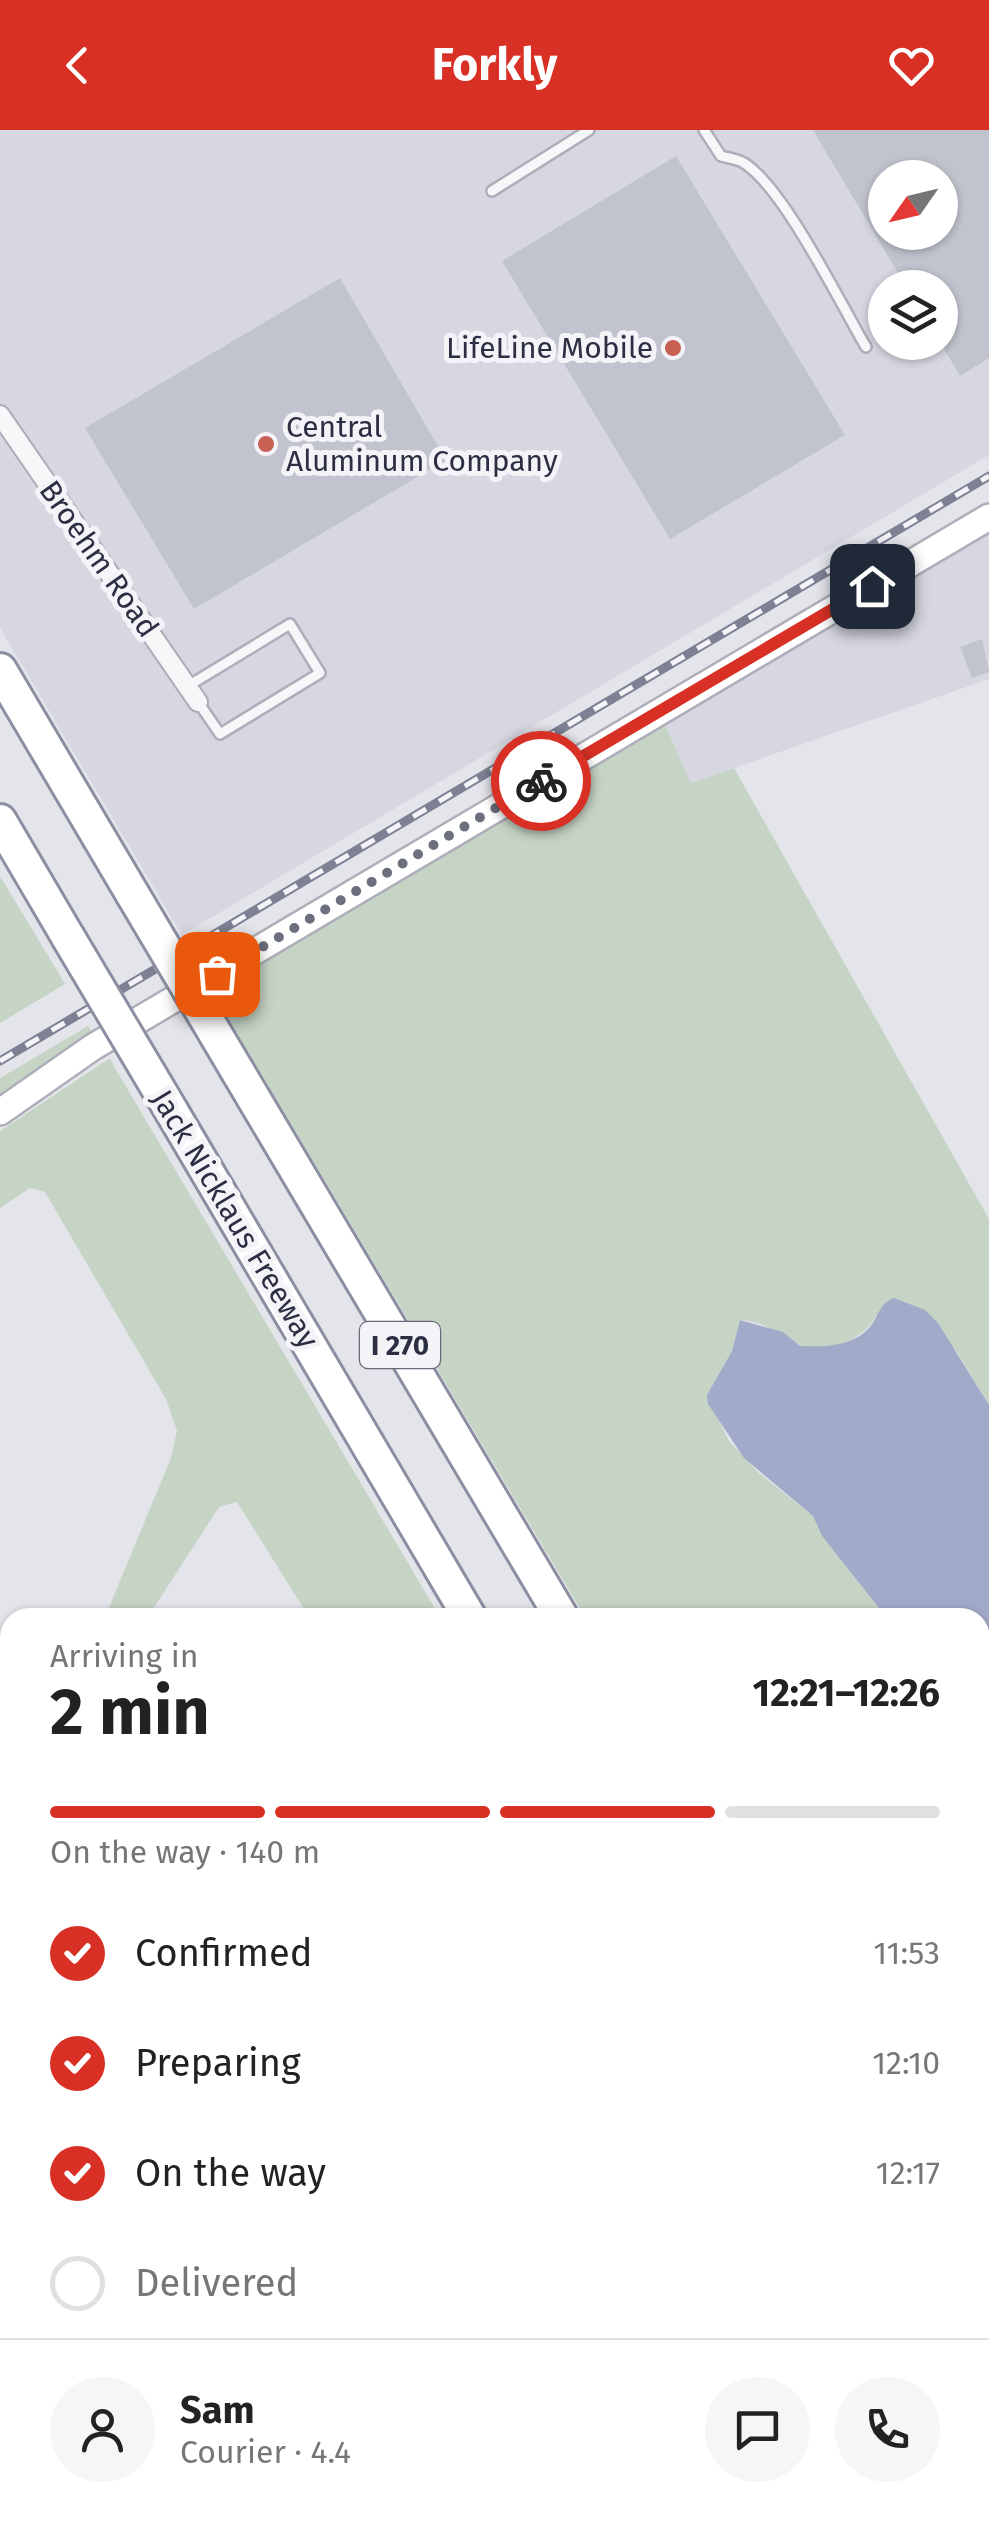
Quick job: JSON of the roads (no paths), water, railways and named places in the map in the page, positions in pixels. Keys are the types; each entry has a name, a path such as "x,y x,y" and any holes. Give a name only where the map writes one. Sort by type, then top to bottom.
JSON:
{"highway":[{"name":"I 270","path":"0,670 556,1608"},
{"name":"Jack Nicklaus Freeway","path":"0,821 464,1608"}],"street":[{"name":"Broehm Road","path":"0,416 192,694"},
{"path":"0,1112 93,1048 989,518"}],"lane":[{"path":"492,191 588,130"},
{"path":"704,130 721,156 742,162 759,176 787,214 866,347"},
{"path":"290,624 320,673 220,734 192,694 290,624"}],"water":[{"path":"894,1298 925,1310 938,1323 989,1405 989,1608 879,1608 822,1536 813,1516 744,1458 708,1404 707,1395 732,1351 740,1320 783,1332 800,1346 837,1344 862,1334 885,1303"}],"railway":[{"path":"0,1061 989,476"}],"place":[{"name":"LifeLine Mobile","path":"673,348"},
{"name":"Central Aluminum Company","path":"266,444"}]}
